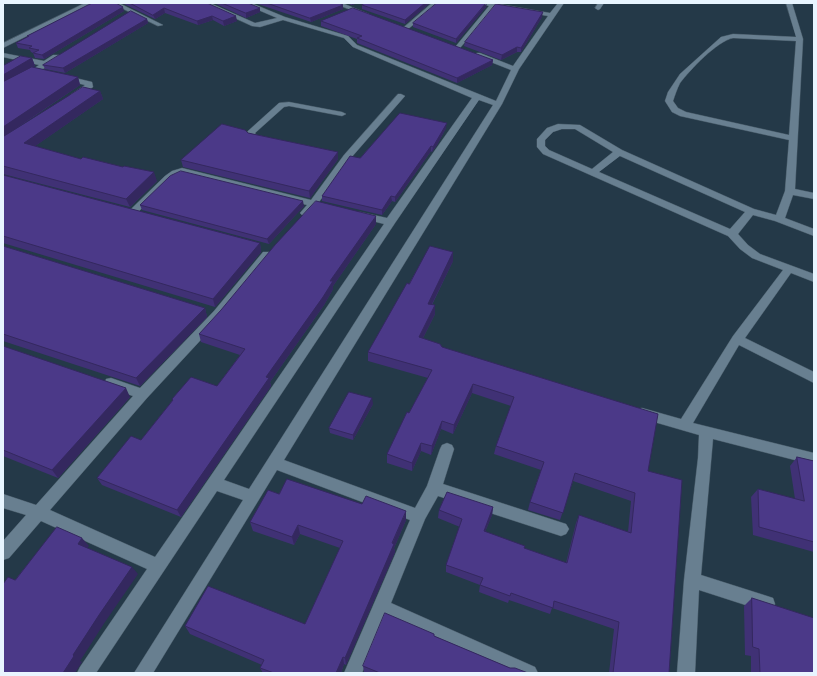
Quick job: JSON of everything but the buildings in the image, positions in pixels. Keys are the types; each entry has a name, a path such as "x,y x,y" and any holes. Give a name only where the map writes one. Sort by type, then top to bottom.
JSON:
{"street":[{"path":"3,46 90,3"},
{"path":"114,3 128,13 160,25"},
{"path":"205,3 254,25 264,24 283,18"},
{"path":"245,3 309,27 346,37 355,46 477,98 498,104"},
{"path":"336,3 357,8 376,18"},
{"path":"405,29 436,3"},
{"path":"482,3 552,15"},
{"path":"143,673 498,104 515,70 561,3"},
{"path":"779,219 790,190 800,39 789,3"},
{"path":"215,7 226,4"},
{"path":"458,47 493,5"},
{"path":"346,12 357,8"},
{"path":"309,27 324,21"},
{"path":"398,26 413,32"},
{"path":"793,138 683,114 675,110 669,101 670,95 680,78 723,38 733,36 800,39"},
{"path":"450,45 469,51 515,70"},
{"path":"66,51 31,73 51,74 89,84 89,87 66,102"},
{"path":"3,55 46,64"},
{"path":"298,221 314,203 343,156 401,96"},
{"path":"86,673 390,222 477,98"},
{"path":"276,142 253,137 251,133 282,105 289,104 342,114"},
{"path":"814,233 779,219 751,211 619,152 577,127 560,126 550,130 540,139 540,147 546,152 732,234 750,252 814,278"},
{"path":"593,172 619,152"},
{"path":"132,213 168,178 175,173 182,171 329,207"},
{"path":"790,190 814,196"},
{"path":"732,234 751,211"},
{"path":"352,213 390,222"},
{"path":"3,553 142,394 218,314 270,247"},
{"path":"684,426 737,339 789,269"},
{"path":"203,309 218,314"},
{"path":"737,339 814,378"},
{"path":"98,379 142,394"},
{"path":"632,410 684,426 814,459"},
{"path":"686,673 692,580 705,458 706,431"},
{"path":"353,673 419,516 434,488 448,449"},
{"path":"274,463 419,516"},
{"path":"214,483 252,497"},
{"path":"434,488 561,529"},
{"path":"3,501 38,512 157,566"},
{"path":"692,580 785,610"},
{"path":"380,607 529,673"}]}
